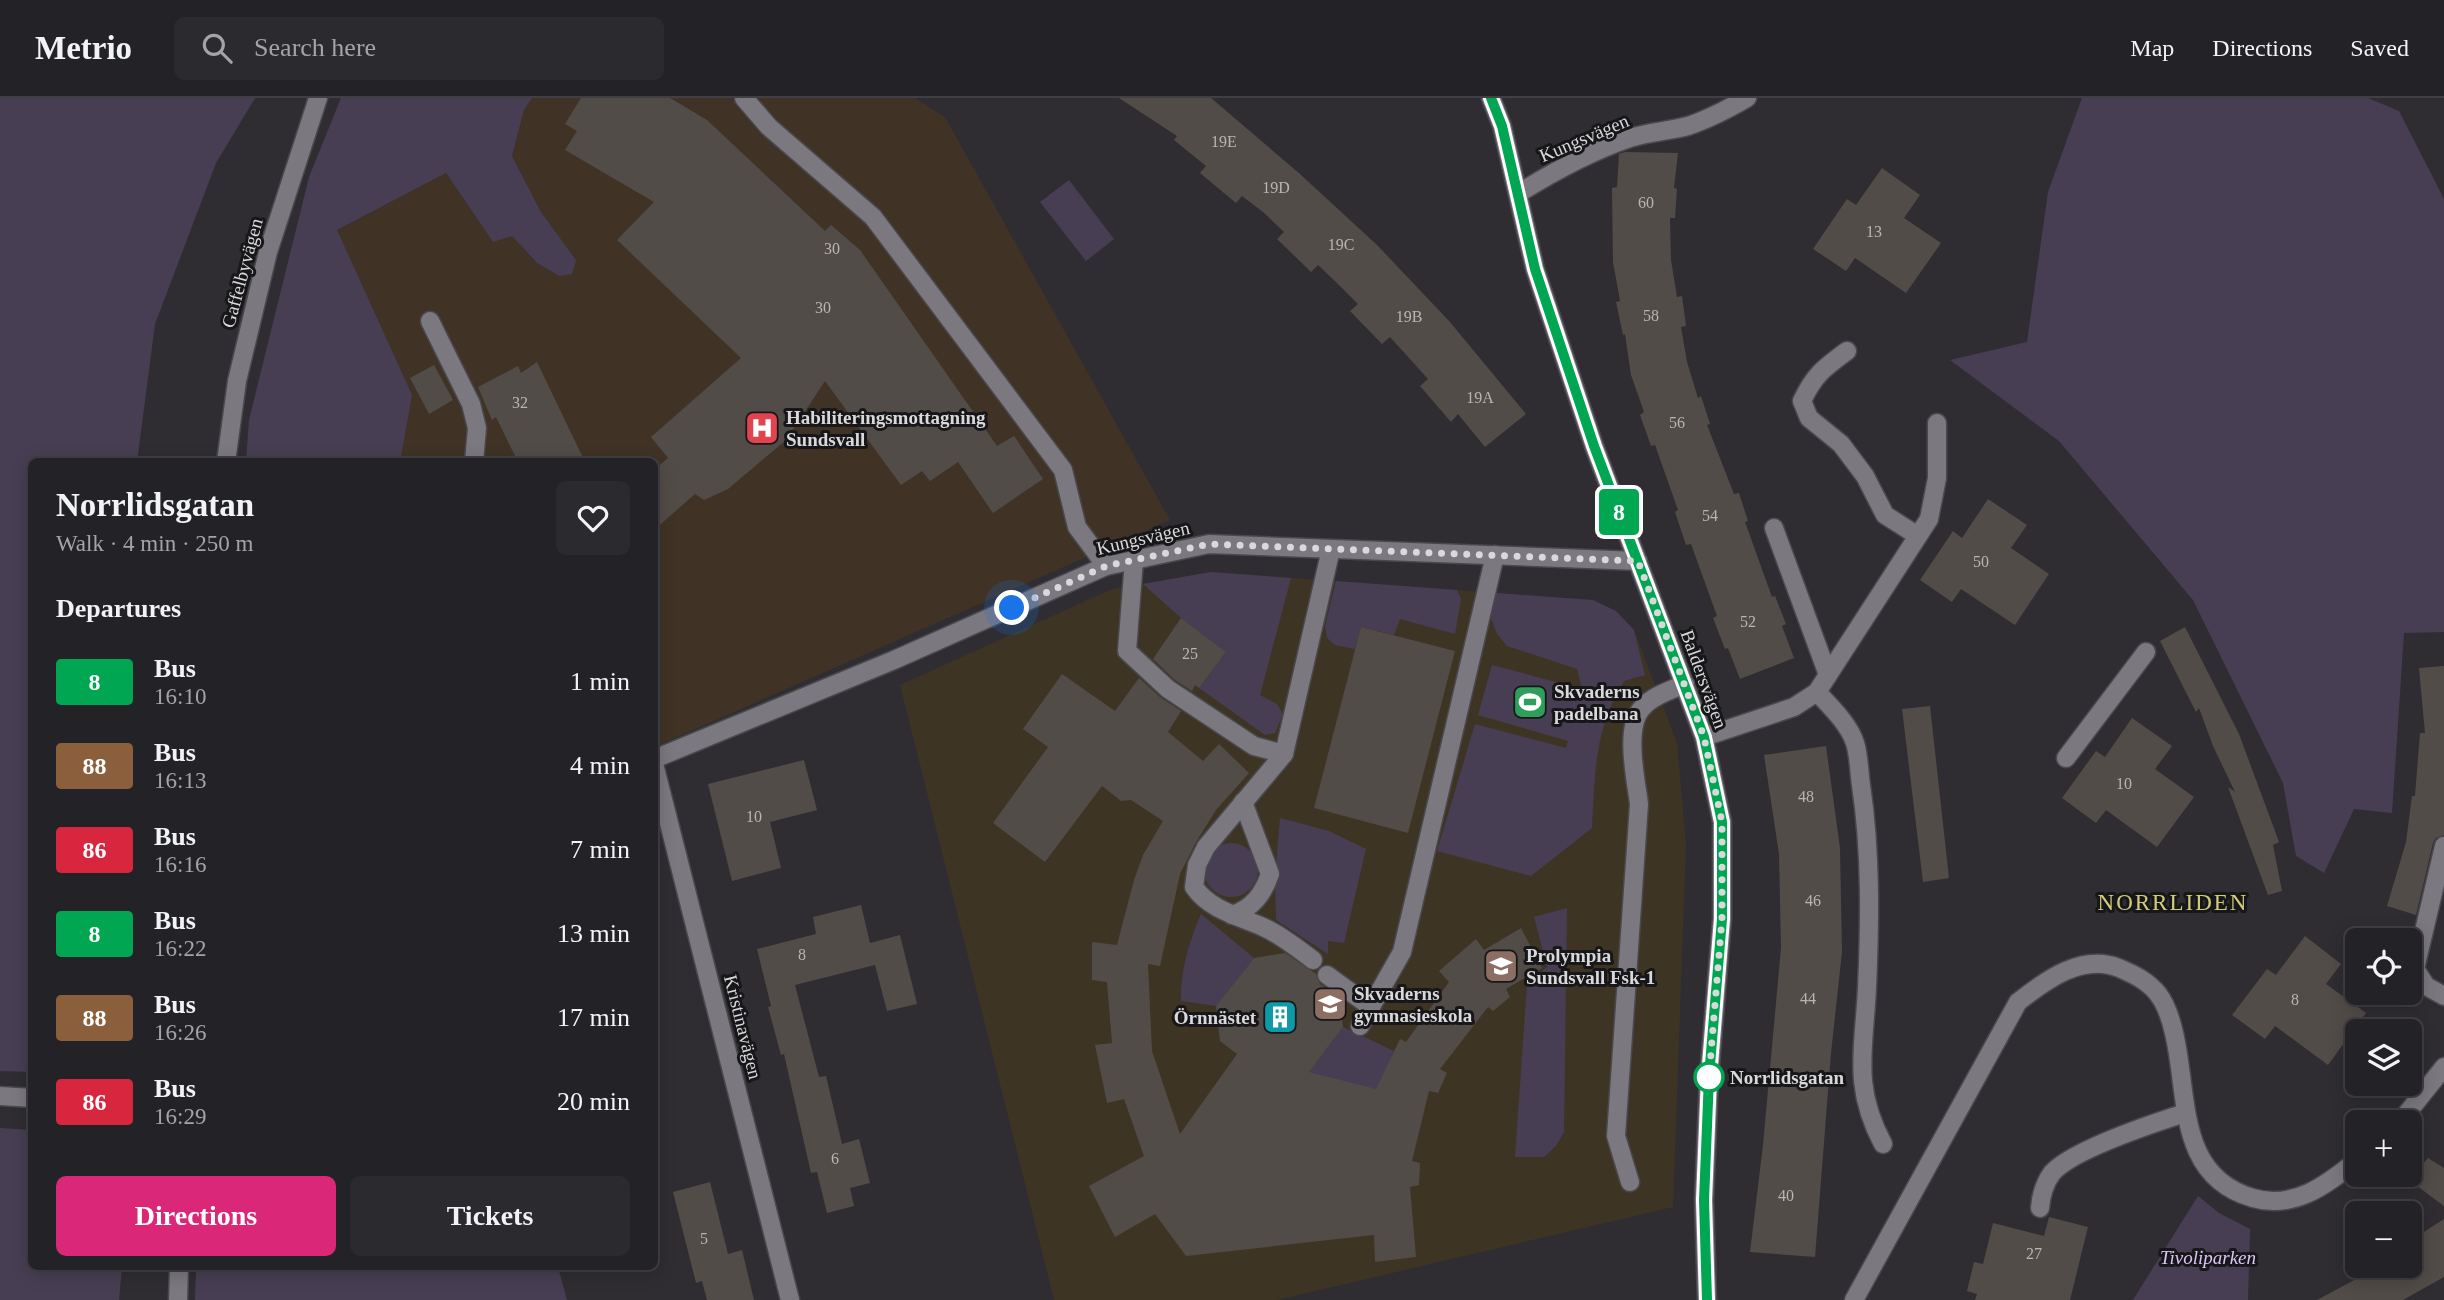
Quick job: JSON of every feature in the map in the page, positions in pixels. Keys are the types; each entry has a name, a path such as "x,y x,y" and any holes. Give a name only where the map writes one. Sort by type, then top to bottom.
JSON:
{"street":[{"name":"Gaffelbyvägen","path":"227,458 237,381 268,252 318,98"},
{"path":"744,98 769,127 873,217 1063,470 1077,527 1106,566"},
{"name":"Baldersvägen","path":"1491,98 1502,126 1535,269 1594,446 1704,737 1722,822 1722,919 1709,1077 1704,1200 1707,1300"},
{"name":"Kungsvägen","path":"1518,193 1547,176 1631,138 1706,120 1747,98"},
{"path":"430,321 471,404 477,428 474,458"},
{"path":"1847,351 1811,382 1802,401 1809,418 1841,444 1865,476 1885,515 1918,536"},
{"path":"1704,737 1794,707 1817,692 1929,520 1937,478 1937,423"},
{"path":"1774,528 1828,675"},
{"name":"Kungsvägen","path":"658,760 1106,566 1209,544 1638,561"},
{"path":"1313,960 1264,928 1232,915 1200,896 1194,887 1197,865 1206,847 1284,754 1331,549"},
{"path":"1360,1026 1402,952 1495,555"},
{"path":"1134,560 1127,650 1168,689 1254,746 1284,754"},
{"path":"2066,758 2147,652"},
{"path":"1630,1182 1616,1136 1639,804 1632,750 1635,725 1641,708 1665,692 1685,684"},
{"path":"1817,692 1834,710 1855,742 1864,803 1869,881 1867,988 1860,1072 1869,1118 1883,1144"},
{"name":"Kristinavägen","path":"658,778 790,1300"},
{"path":"1232,915 1253,904 1264,890 1270,874 1243,802"},
{"path":"2444,846 2415,969 2426,986 2444,996"},
{"path":"1854,1300 2018,1002 2046,980 2087,963 2111,965 2137,975 2158,994 2171,1021 2180,1057 2185,1113 2192,1140 2207,1169 2224,1186 2239,1194 2270,1203 2301,1198 2345,1170"},
{"path":"1327,975 1371,1007"},
{"path":"2410,1110 2444,1067"},
{"path":"0,1096 28,1098"},
{"path":"2040,1208 2042,1192 2053,1172 2074,1158 2113,1139 2185,1113"},
{"path":"178,1300 179,1270"}],"shaded area":[{"name":"Habiliteringsmottagning Sundsvall","path":"532,98 915,98 945,117 1170,520 658,746 658,458 399,458 337,230 446,173 493,242 512,236 537,263 559,276 576,260 541,212 512,156 524,110"},
{"name":"Skvaderns gymnasieskola","path":"1211,572 1549,597 1616,611 1634,630 1677,743 1686,844 1673,1207 1277,1300 1054,1300 900,685 1112,589"}],"green space":[{"path":"0,98 255,98 216,163 155,324 138,458 28,458 28,1072 0,1071"},
{"path":"341,98 532,98 524,110 512,156 541,212 576,260 572,274 559,276 537,263 512,236 493,242 446,173 337,230 412,395 401,458 246,458 249,420 309,177"},
{"path":"2082,98 2368,98 2399,111 2444,199 2444,632 2404,633 2392,813 2354,809 2324,873 2296,856 2283,783 2193,600 2059,441 1950,360 2027,342 2048,192"},
{"path":"1069,180 1114,239 1086,261 1040,202"},
{"path":"1211,572 1291,578 1260,695 1277,704 1283,714 1275,733 1265,735 1199,688 1226,652 1181,618 1143,584"},
{"path":"1336,581 1457,590 1461,599 1455,634 1400,619 1394,635 1361,627 1355,649 1335,645 1327,638 1325,626"},
{"path":"1496,593 1593,600 1616,611 1634,630 1645,675 1624,681 1607,717 1598,752 1592,828 1531,876 1437,851 1475,724 1566,748 1568,741 1478,715 1492,665 1582,689 1577,669 1507,646 1497,634 1491,618"},
{"path":"1280,818 1329,831 1366,849 1344,943 1328,941 1328,954 1276,920 1275,877"},
{"path":"1231,843 1250,851 1258,870 1250,889 1231,897 1212,889 1204,870 1212,851"},
{"path":"1567,908 1564,1132 1556,1146 1544,1157 1515,1157 1527,984 1547,967 1534,917"},
{"path":"1201,914 1254,958 1216,1006 1181,1001 1186,957"},
{"path":"1343,1027 1394,1051 1382,1078 1362,1151 1306,1076"},
{"path":"0,1128 28,1130 28,1270 122,1270 119,1300 0,1300"},
{"name":"Tivoliparken","path":"2198,1196 2219,1213 2250,1229 2248,1300 2133,1300"},
{"path":"196,1270 559,1270 567,1300 195,1300"}],"building":[{"path":"581,98 670,98 707,120 825,231 831,225 860,250 997,446 1014,436 1043,479 993,513 958,462 930,481 922,471 901,485 825,381 786,440 728,489 704,500 695,494 658,526 658,467 668,458 651,437 741,358 617,240 654,202 565,150 577,131 565,124"},
{"path":"1119,98 1211,98 1300,174 1377,245 1450,322 1526,414 1485,447 1458,414 1451,422 1420,386 1428,379 1390,337 1382,344 1350,311 1358,304 1338,284 1318,265 1311,272 1277,239 1284,232 1263,212 1242,196 1236,203 1200,173 1206,166 1174,140 1177,136"},
{"path":"1678,153 1674,188 1677,189 1675,218 1670,218 1671,260 1677,297 1682,296 1686,326 1681,327 1687,362 1698,398 1701,396 1710,424 1707,425 1734,494 1739,493 1748,521 1745,522 1772,597 1775,596 1786,624 1782,626 1794,658 1740,679 1713,618 1717,616 1691,544 1686,545 1675,512 1678,510 1655,445 1651,446 1640,415 1644,412 1631,375 1625,334 1623,335 1616,302 1620,301 1613,262 1612,188 1617,187 1619,154"},
{"path":"1882,168 1920,195 1904,218 1941,243 1906,293 1855,258 1846,271 1813,249 1847,199 1856,205"},
{"path":"537,362 583,458 516,458 496,417 492,420 478,387 518,366 521,373"},
{"path":"434,365 453,400 429,414 410,378"},
{"path":"1988,499 2027,525 2011,548 2049,574 2015,625 1961,589 1952,602 1920,580 1953,531 1962,538"},
{"path":"1181,618 1226,652 1199,688 1195,685 1192,691 1175,680 1153,659"},
{"path":"1361,627 1455,651 1408,833 1314,808"},
{"path":"2185,627 2239,734 2279,842 2273,845 2282,891 2268,895 2228,787 2235,792 2213,746 2199,708 2196,712 2160,641"},
{"path":"2444,666 2444,835 2436,838 2433,843 2416,915 2387,906 2406,842 2412,796 2415,796 2420,733 2425,733 2419,668"},
{"path":"1062,674 1115,711 1139,678 1181,711 1168,732 1203,761 1219,744 1249,773 1216,810 1196,842 1180,874 1160,966 1148,964 1152,1051 1180,1134 1237,1054 1220,1041 1216,1006 1254,958 1285,953 1316,974 1320,984 1340,998 1343,1027 1309,1072 1376,1089 1400,1039 1406,1042 1449,982 1439,971 1476,939 1484,950 1521,928 1542,968 1506,989 1510,997 1493,1011 1488,1007 1440,1069 1447,1073 1438,1093 1429,1091 1412,1161 1420,1163 1419,1185 1410,1187 1416,1257 1375,1262 1374,1235 1186,1256 1155,1214 1115,1237 1089,1186 1144,1156 1124,1099 1107,1103 1095,1045 1112,1043 1107,982 1092,980 1092,942 1117,945 1143,855 1163,821 1131,800 1121,801 1102,786 1045,862 993,823 1048,747 1023,729"},
{"path":"1930,706 1949,878 1923,882 1902,709"},
{"path":"2132,718 2172,746 2155,769 2194,797 2157,847 2106,810 2096,823 2062,798 2096,751 2105,757"},
{"path":"1826,746 1840,848 1842,952 1815,1257 1750,1252 1781,948 1779,854 1764,755"},
{"path":"804,760 817,810 770,822 781,868 732,881 708,784"},
{"path":"861,905 870,943 900,935 917,1004 887,1011 875,965 795,985 819,1077 826,1076 842,1144 859,1139 870,1183 850,1188 854,1206 827,1213 817,1172 811,1173 784,1054 781,1055 768,1007 771,1006 757,949 816,934 813,917"},
{"path":"2305,936 2341,964 2326,984 2345,998 2345,1005 2355,1005 2366,1013 2362,1019 2345,1019 2345,1042 2328,1065 2275,1026 2265,1039 2232,1015 2267,969 2276,975"},
{"path":"2428,1158 2444,1168 2444,1206 2418,1187 2422,1187 2422,1165"},
{"path":"710,1182 728,1254 742,1250 754,1300 707,1300 702,1281 696,1283 673,1192"},
{"path":"2049,1217 2088,1227 2070,1300 1975,1300 1977,1294 1967,1291 1974,1262 1983,1264 1993,1223 2044,1236"},
{"path":"2444,1219 2444,1277 2403,1300 2317,1300 2358,1278 2422,1278 2422,1233"}],"bus line":[{"name":"8","path":"1491,98 1502,126 1535,269 1594,446 1704,737 1722,822 1722,919 1709,1077 1704,1200 1707,1300"}],"place":[{"name":"Habiliteringsmottagning Sundsvall","path":"762,428"},
{"name":"Skvaderns padelbana","path":"1530,702"},
{"name":"Prolympia Sundsvall Fsk-1","path":"1501,966"},
{"name":"Skvaderns gymnasieskola","path":"1330,1004"},
{"name":"Örnnästet","path":"1280,1017"},
{"name":"Norrlidsgatan","path":"1709,1077"}],"district":[{"name":"NORRLIDEN","path":"2173,902"}],"route":[{"path":"1012,608 1106,566 1209,544 1638,561 1704,737 1722,822 1722,919 1709,1077"}]}
